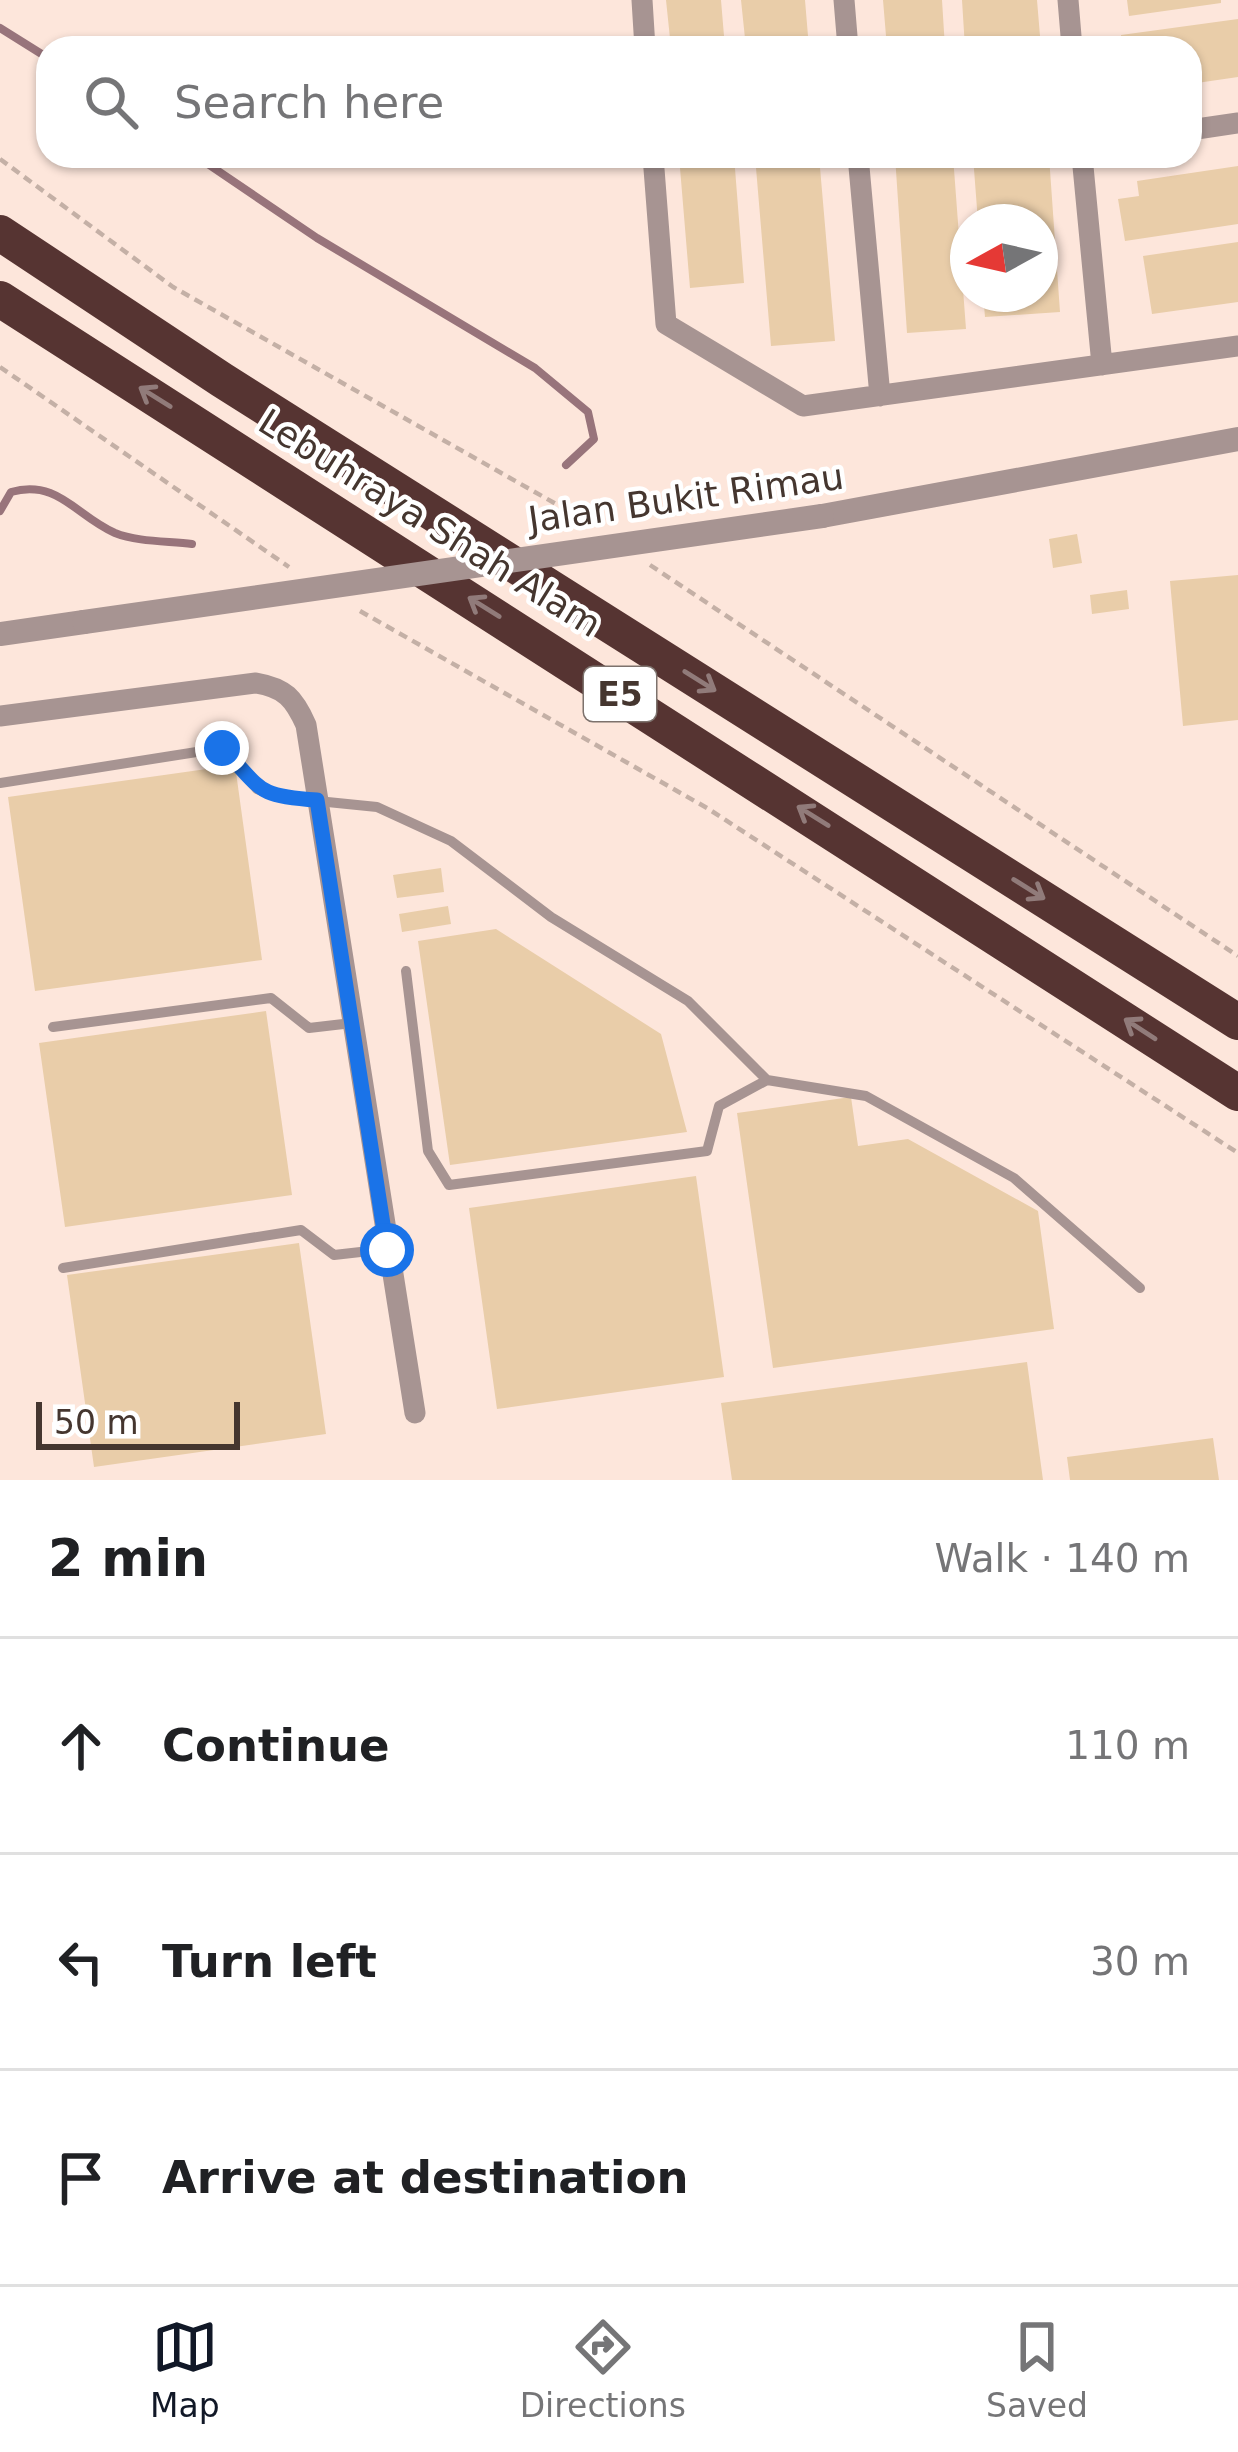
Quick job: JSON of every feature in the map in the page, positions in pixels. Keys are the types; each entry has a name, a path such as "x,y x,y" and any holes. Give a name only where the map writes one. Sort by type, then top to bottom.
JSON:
{"highway":[{"name":"Lebuhraya Shah Alam","path":"0,233 222,380 1238,1022"},
{"name":"Lebuhraya Shah Alam","path":"0,298 1238,1093"}],"street":[{"path":"642,0 644,36"},
{"path":"844,0 847,36"},
{"path":"1068,0 1071,36"},
{"path":"1202,128 1238,123"},
{"path":"654,168 666,324 803,406 1238,346"},
{"path":"859,168 880,396"},
{"path":"1083,168 1102,365"},
{"name":"Jalan Bukit Rimau","path":"0,634 822,516 1238,439"},
{"path":"0,716 256,683 282,688 306,725 415,1413"}],"lane":[{"path":"0,783 222,748 257,789 278,797 377,807 452,841 551,917 688,1000 767,1080 866,1096 1014,1178 1140,1288"},
{"path":"406,971 428,1151 449,1185 707,1151 719,1106 767,1080"},
{"path":"53,1027 271,998 308,1028 352,1023"},
{"path":"63,1268 301,1230 334,1256 387,1250"}],"path":[{"path":"0,368 296,572"},
{"path":"350,605 706,808 1238,1153"}],"building":[{"path":"666,0 721,0 724,36 670,36"},
{"path":"741,0 805,0 808,36 745,36"},
{"path":"883,0 942,0 944,36 886,36"},
{"path":"962,0 1037,0 1040,36 964,36"},
{"path":"1127,0 1221,0 1221,3 1129,16"},
{"path":"1238,19 1238,77 1202,82 1202,36 1121,35"},
{"path":"1238,166 1238,224 1125,241 1118,199 1139,196 1137,181"},
{"path":"680,168 735,168 744,283 690,288"},
{"path":"756,168 820,168 835,341 771,346"},
{"path":"896,168 954,168 957,204 950,204 950,312 965,312 966,329 907,333"},
{"path":"974,168 1050,168 1052,204 977,204"},
{"path":"1238,242 1238,302 1152,314 1143,256"},
{"path":"1058,284 1060,312 985,317 985,312 1058,312"},
{"path":"1077,534 1082,563 1053,568 1049,539"},
{"path":"1238,575 1238,720 1183,726 1170,581"},
{"path":"1127,590 1129,609 1092,614 1090,595"},
{"path":"235,765 262,960 35,991 8,797"},
{"path":"441,868 444,892 397,898 393,875"},
{"path":"448,906 451,924 402,932 399,914"},
{"path":"496,929 661,1034 687,1132 450,1165 418,941"},
{"path":"266,1011 292,1195 65,1227 39,1043"},
{"path":"851,1097 858,1146 908,1139 1038,1211 1054,1329 773,1368 737,1113"},
{"path":"696,1176 724,1377 497,1409 469,1208"},
{"path":"299,1243 326,1434 94,1467 67,1275"},
{"path":"1027,1362 1043,1480 732,1480 721,1403"},
{"path":"1213,1438 1219,1480 1070,1480 1067,1457"}],"waterway":[{"path":"0,28 36,50"},
{"path":"214,168 317,238 535,368 588,412 594,439 566,465"},
{"path":"0,511 11,492 42,491 115,533 192,544"}],"route":[{"path":"222,748 257,789 278,797 317,800 387,1250"}]}
